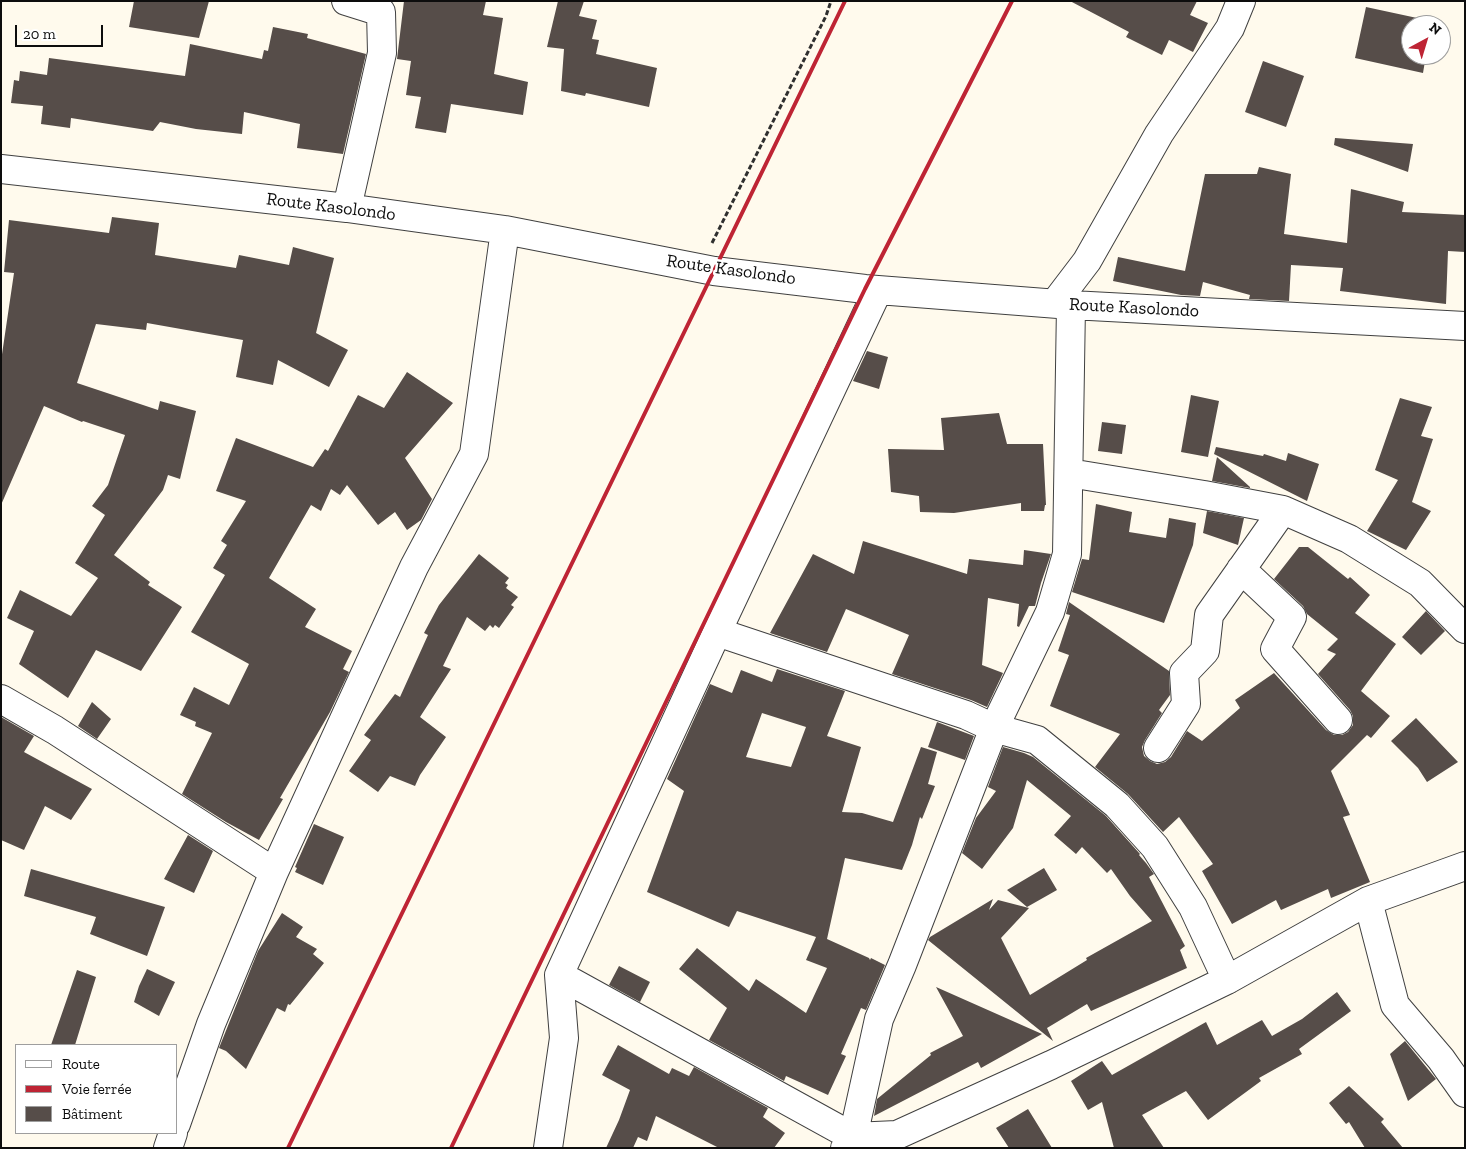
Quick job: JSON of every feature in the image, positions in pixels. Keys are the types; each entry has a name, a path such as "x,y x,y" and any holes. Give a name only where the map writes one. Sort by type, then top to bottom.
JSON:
{"street":[{"path":"346,1 381,12 382,53 347,208"},
{"path":"849,1143 879,1019 902,965 994,728 1050,612 1067,554 1069,473 1063,304 1159,134 1230,28 1241,1"},
{"name":"Route Kasolondo","path":"1,169 347,208 505,230 699,268 878,290 1063,304 1465,326"},
{"path":"178,1118 211,1024 274,872 414,568 474,454 505,230"},
{"path":"548,1148 564,1038 559,975 717,632 878,290"},
{"path":"1069,473 1283,510 1349,539 1420,583 1465,629"},
{"path":"1158,748 1186,704 1184,673 1205,650 1209,615 1283,510"},
{"path":"1241,569 1292,617 1275,649 1338,720"},
{"path":"717,632 966,716 994,728 1037,740 1118,805 1155,847 1193,907 1227,980"},
{"path":"1,699 55,730 274,872"},
{"path":"559,975 849,1143 896,1135 1051,1065 1227,980 1368,901 1465,866"},
{"path":"1368,901 1395,1005 1441,1059 1465,1093"},
{"path":"168,1148 173,1134"}],"path":[{"path":"699,268 831,1"}],"building":[{"path":"134,1 209,1 199,38 129,27"},
{"path":"404,1 486,1 483,15 503,18 494,74 528,82 523,115 451,104 446,133 415,128 421,97 406,95 411,61 397,59"},
{"path":"558,1 584,1 579,16 597,20 592,39 599,40 596,54 657,68 649,107 586,93 585,96 561,91 564,49 547,47"},
{"path":"1070,1 1197,1 1190,15 1208,23 1193,52 1169,40 1162,55 1126,37 1129,32"},
{"path":"1366,7 1403,15 1401,15 1401,65 1424,65 1423,73 1355,58"},
{"path":"273,27 308,34 307,38 366,54 343,154 297,148 300,124 244,112 242,134 196,129 160,122 153,131 71,118 70,128 41,124 43,106 11,103 14,80 19,81 20,71 47,75 49,58 185,76 190,44 262,59 264,50 268,51"},
{"path":"1263,61 1304,76 1286,127 1245,112"},
{"path":"1335,138 1413,144 1408,172 1334,145"},
{"path":"1259,167 1291,174 1284,234 1347,243 1351,189 1404,202 1402,212 1465,215 1465,252 1448,251 1446,304 1340,291 1343,268 1291,265 1289,301 1249,299 1250,295 1203,282 1200,296 1181,295 1113,281 1118,257 1185,271 1205,174 1257,174"},
{"path":"112,217 159,223 155,255 236,268 239,255 289,265 293,247 334,258 316,333 348,350 329,387 278,360 273,385 236,377 243,340 147,323 146,330 96,324 77,383 158,410 160,401 196,411 180,479 168,475 163,490 114,555 150,582 148,585 182,607 141,671 96,650 68,698 19,664 34,631 7,618 20,590 71,616 98,578 75,563 105,515 92,506 108,485 125,435 82,422 44,406 1,505 1,361 14,273 4,272 9,220 109,233"},
{"path":"867,351 888,357 879,389 853,381"},
{"path":"407,372 453,403 405,458 432,499 421,520 407,530 395,512 378,525 347,485 340,495 331,489 321,511 311,505 269,578 316,609 305,627 352,651 343,669 349,672 330,712 280,798 283,799 259,840 182,794 212,733 195,726 196,722 180,715 194,687 229,705 249,664 191,632 225,575 213,568 227,545 221,541 246,501 216,491 236,438 313,467 325,449 328,451 358,395 384,408"},
{"path":"1191,395 1219,401 1208,457 1181,452"},
{"path":"1400,398 1432,407 1421,436 1433,439 1412,502 1431,511 1406,550 1367,531 1398,480 1375,470"},
{"path":"999,413 1007,444 1043,444 1046,505 1044,511 1021,511 1021,503 954,513 920,512 919,496 891,492 888,449 944,450 941,418"},
{"path":"1102,422 1126,425 1122,454 1098,451"},
{"path":"1216,447 1263,456 1264,454 1286,461 1288,453 1319,464 1307,501 1214,454"},
{"path":"1217,457 1250,487 1250,488 1212,481"},
{"path":"1096,504 1132,512 1129,532 1166,538 1169,518 1196,523 1193,545 1164,623 1072,592 1082,559 1089,560"},
{"path":"1207,511 1244,518 1238,545 1203,533"},
{"path":"863,541 967,574 969,559 1023,565 1024,550 1051,554 1035,606 1029,606 1019,627 1017,626 1019,604 988,598 982,665 1003,673 987,707 892,674 909,635 846,609 827,652 770,633 813,554 854,574"},
{"path":"1299,547 1308,547 1348,579 1350,577 1370,595 1355,613 1396,644 1361,691 1390,716 1371,738 1367,735 1331,771 1350,815 1343,817 1370,882 1331,898 1328,889 1281,910 1276,900 1232,924 1202,871 1213,864 1179,817 1163,832 1128,794 1095,767 1120,734 1050,706 1069,655 1058,651 1070,615 1066,614 1069,602 1169,671 1170,695 1159,710 1162,713 1142,747 1144,756 1157,764 1165,762 1171,757 1187,731 1202,741 1240,708 1235,700 1274,673 1326,730 1334,735 1342,735 1348,732 1353,725 1353,716 1350,710 1318,674 1336,654 1327,650 1338,639 1307,614 1303,606 1274,579"},
{"path":"479,554 509,578 505,583 508,585 506,588 518,597 511,605 514,607 499,628 495,625 493,628 490,625 485,631 467,617 443,666 451,669 420,717 446,737 420,775 415,786 390,776 378,792 349,771 371,740 364,735 395,694 400,697 428,635 424,633 439,605"},
{"path":"1426,611 1445,631 1421,655 1402,637"},
{"path":"777,669 845,691 827,736 861,747 842,812 862,813 893,822 921,747 937,752 928,784 935,786 922,819 920,817 902,870 845,858 827,939 870,960 871,958 885,965 866,1010 861,1008 841,1054 846,1056 828,1095 786,1076 784,1081 709,1040 727,1008 679,969 697,948 749,991 756,979 806,1013 827,968 806,960 816,937 737,911 729,927 647,892 684,791 667,779 710,684 732,693 741,670 772,682","holes":["762,713 806,727 791,767 746,757"]},
{"path":"92,702 111,719 97,739 78,726"},
{"path":"1,717 34,736 24,752 92,789 71,820 45,806 24,850 1,840"},
{"path":"1416,718 1458,762 1427,782 1418,768 1391,741"},
{"path":"937,722 974,736 965,760 928,747"},
{"path":"1003,747 1033,757 1106,816 1140,854 1154,874 1149,877 1185,946 1180,950 1187,968 1091,1011 1087,1004 1047,1028 1053,1041 928,940 930,937 993,899 989,910 998,900 1029,908 1001,938 1030,995 1087,960 1086,958 1152,921 1130,896 1111,869 1107,873 1082,847 1076,854 1054,835 1071,816 1027,780 1013,828 982,869 962,853 976,818 996,791 988,787"},
{"path":"314,824 344,837 323,885 295,872 297,868 295,867"},
{"path":"188,835 213,851 194,893 164,879"},
{"path":"1044,868 1057,890 1027,907 1007,890"},
{"path":"31,869 165,907 147,956 90,934 96,917 24,896"},
{"path":"282,913 303,927 296,937 317,949 313,954 324,963 290,1005 288,1004 285,1012 277,1008 246,1069 226,1051 219,1048 258,951"},
{"path":"619,966 650,982 640,1002 609,985"},
{"path":"147,969 175,982 159,1016 134,1002"},
{"path":"77,970 96,977 75,1044 51,1044"},
{"path":"936,987 1042,1034 981,1068 978,1062 874,1116 877,1099 931,1055 930,1053 963,1036"},
{"path":"1337,992 1351,1011 1299,1049 1302,1054 1259,1078 1261,1081 1208,1120 1186,1091 1142,1115 1164,1148 1114,1148 1102,1102 1088,1110 1071,1081 1102,1061 1112,1075 1206,1022 1217,1045 1262,1020 1272,1036 1302,1019"},
{"path":"1405,1041 1436,1079 1408,1101 1390,1054"},
{"path":"618,1045 669,1074 672,1068 689,1076 694,1067 768,1108 763,1117 785,1133 774,1148 719,1148 656,1116 647,1141 638,1137 633,1148 606,1148 630,1090 602,1075"},
{"path":"1349,1086 1384,1119 1381,1122 1403,1148 1365,1148 1349,1122 1346,1124 1329,1103"},
{"path":"1028,1109 1052,1148 1009,1148 996,1128"}],"railway":[{"path":"288,1148 845,1"},
{"path":"451,1148 865,289 1012,1"}]}
